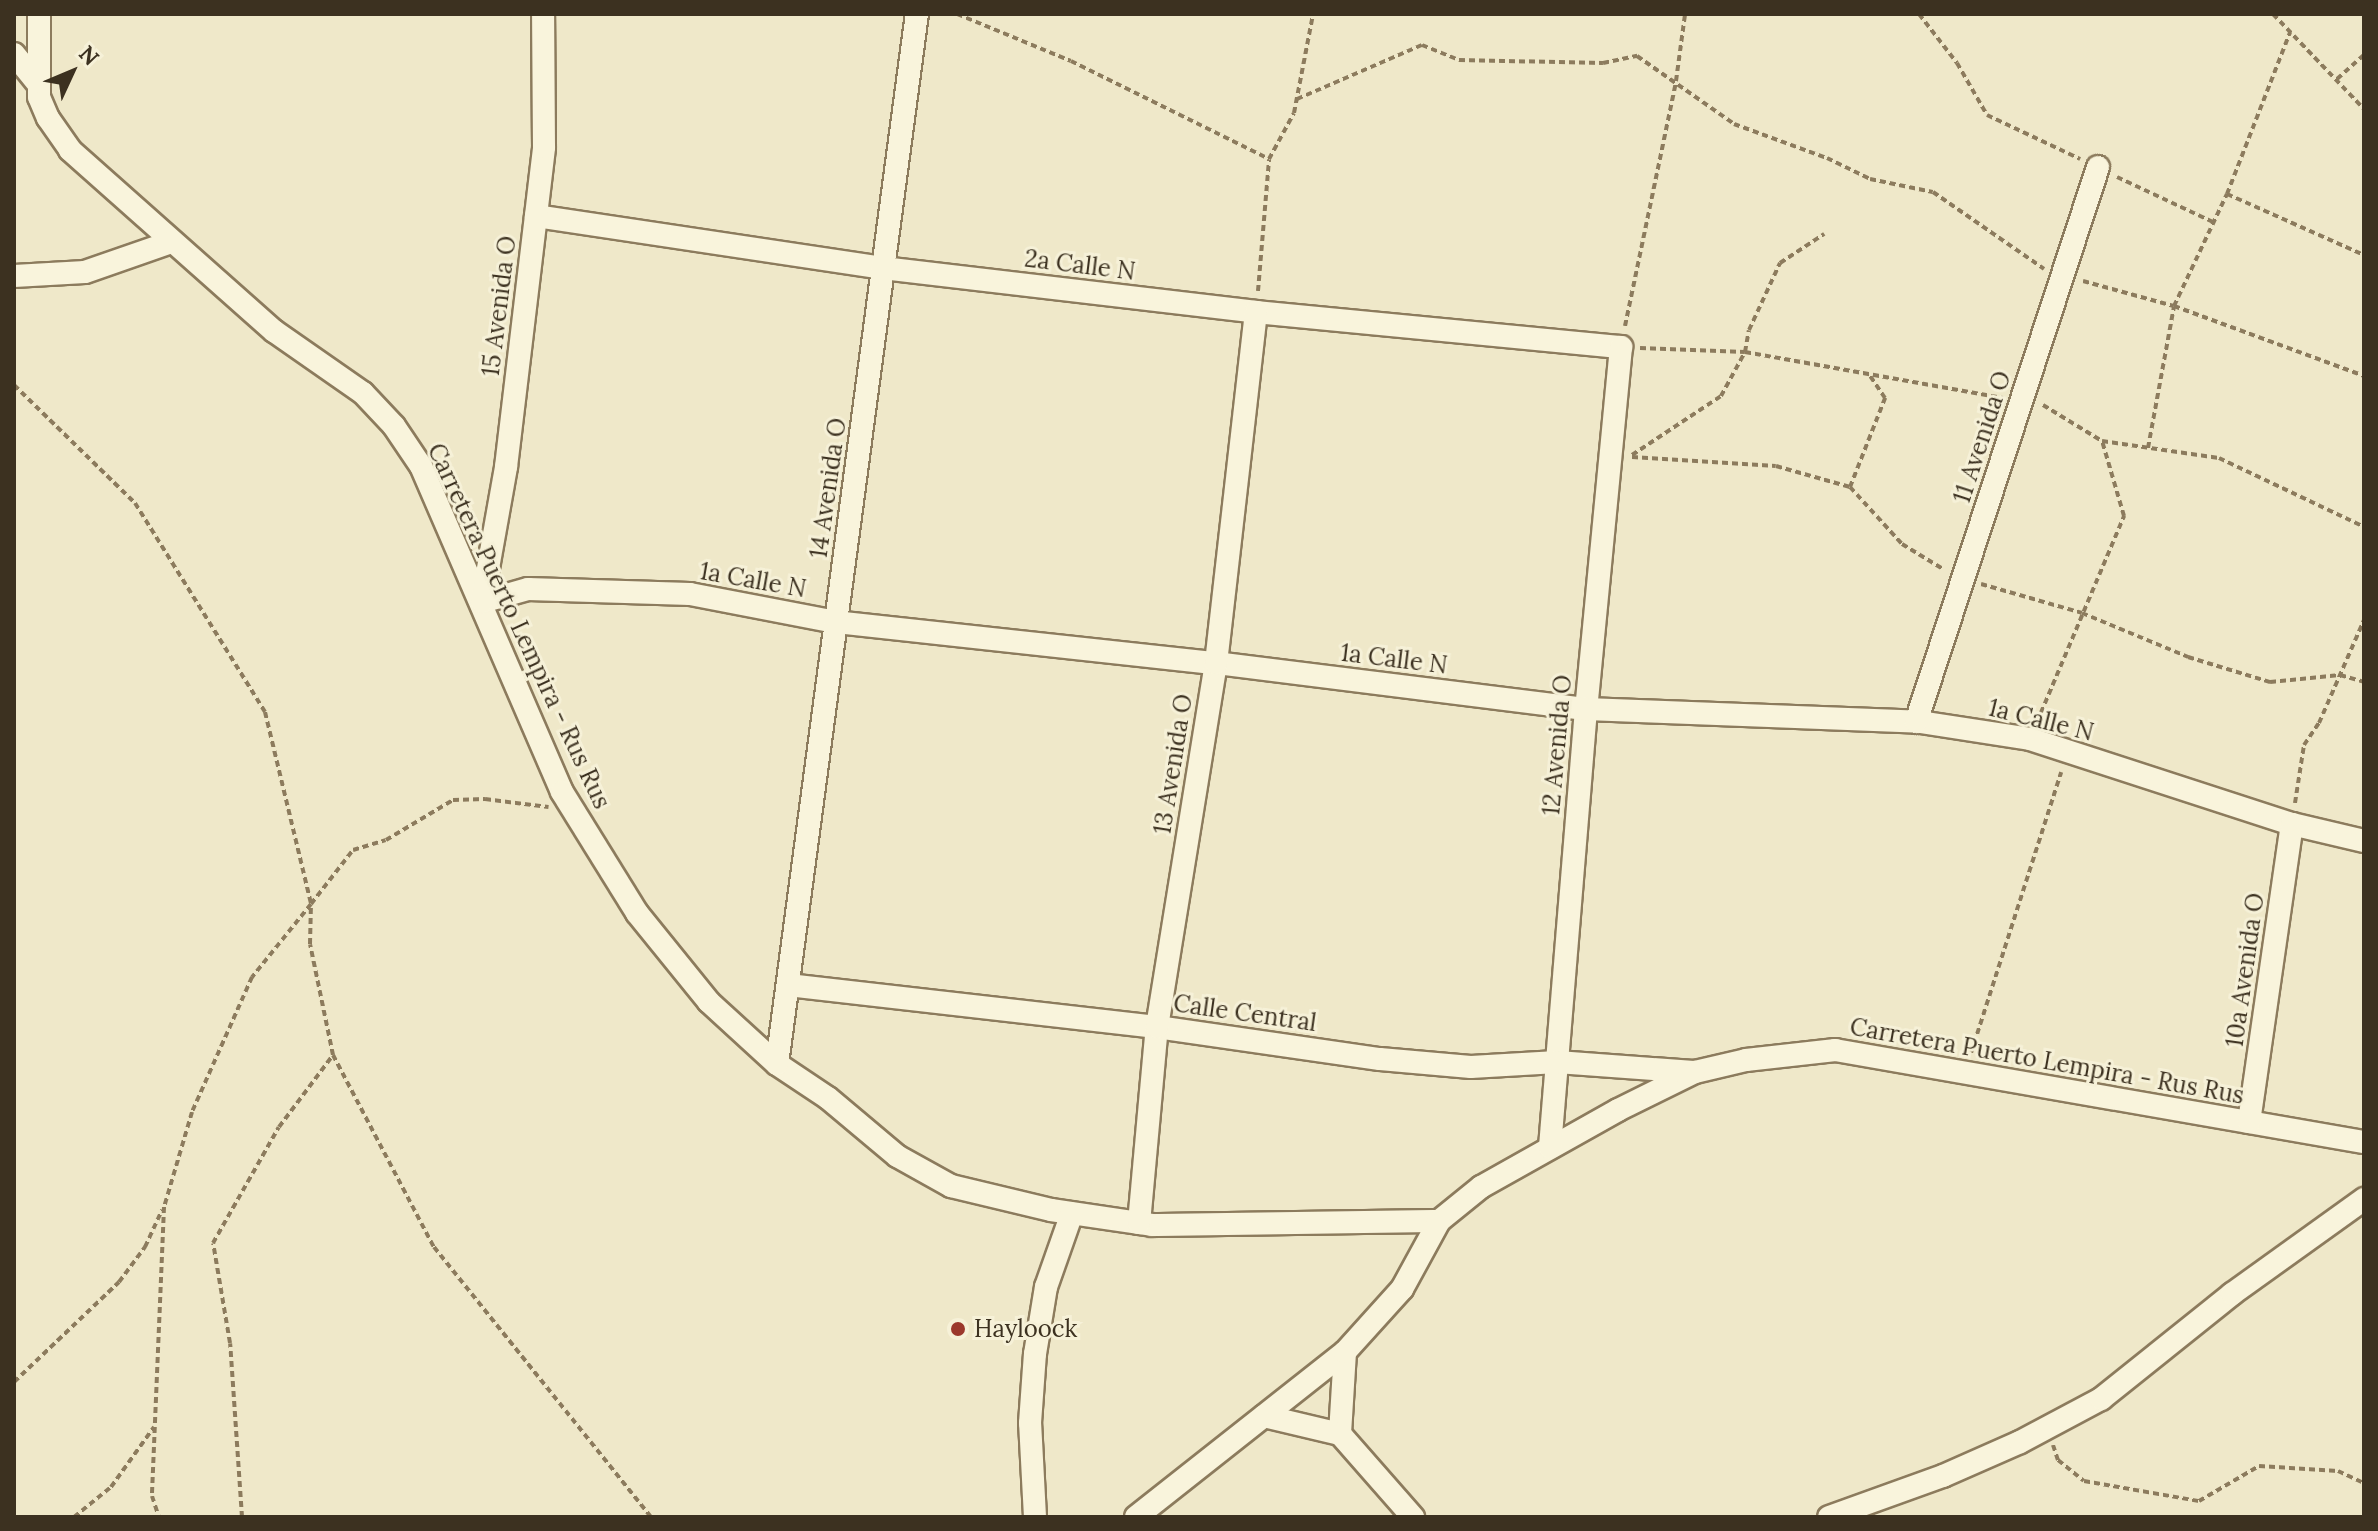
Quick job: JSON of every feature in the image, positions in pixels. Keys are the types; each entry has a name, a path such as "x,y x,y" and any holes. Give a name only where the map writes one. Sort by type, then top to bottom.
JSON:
{"street":[{"name":"Carretera Puerto Lempira - Rus Rus","path":"39,14 37,82 48,118 70,150 274,331 363,393 394,426 421,466 482,602 528,716 574,811 637,913 709,1002 777,1064 828,1098 897,1156 951,1186 1072,1213 1139,1223 1439,1221 1481,1187 1618,1110 1695,1072 1746,1060 1835,1050 2364,1142"},
{"name":"15 Avenida O","path":"482,602 506,467 544,147 543,14"},
{"name":"14 Avenida O","path":"777,1064 917,14"},
{"path":"14,54 37,82"},
{"name":"11 Avenida O","path":"1916,722 2098,167"},
{"name":"2a Calle N","path":"536,216 883,268 1256,312 1621,347"},
{"path":"14,276 85,272 171,242"},
{"name":"13 Avenida O","path":"1139,1223 1157,1027 1216,663 1256,312"},
{"name":"12 Avenida O","path":"1550,1148 1586,709 1621,347"},
{"name":"1a Calle N","path":"482,602 528,589 690,594 836,622 1216,663 1586,709 1916,722 2030,739 2292,824 2364,841"},
{"name":"10a Avenida O","path":"2249,1122 2292,824"},
{"name":"Calle Central","path":"788,985 1157,1027 1380,1059 1471,1067 1557,1062 1695,1072"},
{"path":"1829,1517 1943,1476 2047,1428 2101,1399 2232,1294 2364,1199"},
{"path":"1035,1517 1030,1423 1035,1354 1046,1287 1072,1213"},
{"path":"1136,1517 1345,1352 1402,1289 1439,1221"},
{"path":"1340,1434 1345,1352"},
{"path":"1264,1416 1340,1434 1413,1517"}],"path":[{"path":"957,14 1071,61 1269,159"},
{"path":"1256,312 1269,159 1294,113 1313,14"},
{"path":"1621,347 1676,81 1685,14"},
{"path":"1919,14 1957,63 1987,115 2213,222"},
{"path":"2273,14 2364,109"},
{"path":"2148,448 2174,306 2227,194 2290,32"},
{"path":"1297,99 1422,45 1459,60 1603,63 1637,56 1734,124 1827,158 1870,179 1933,192 2046,270 2174,306 2364,376"},
{"path":"2337,79 2364,55"},
{"path":"2227,194 2364,255"},
{"path":"1824,234 1780,263 1749,330 1745,352 1721,396 1630,457 1776,466 1850,487 1902,544 1963,579 2082,613 2188,657 2270,682 2340,675 2364,682"},
{"path":"1850,487 1885,398 1869,374"},
{"path":"14,385 135,503 265,712 311,904 310,944 333,1055 434,1247 651,1517"},
{"path":"2030,739 2124,516 2102,441"},
{"path":"2292,824 2304,745 2319,723 2364,620"},
{"path":"1965,1073 2067,751"},
{"path":"14,1382 119,1282 145,1247 164,1207 192,1112 252,977 353,850 386,840 453,800 485,799 574,811"},
{"path":"242,1517 230,1343 213,1243 279,1127 333,1055"},
{"path":"159,1517 152,1496 164,1207"},
{"path":"74,1517 111,1487 156,1425"},
{"path":"2047,1428 2058,1460 2084,1481 2156,1494 2199,1501 2259,1466 2338,1471 2364,1483"}],"place":[{"name":"Hayloock","path":"958,1329"}]}
